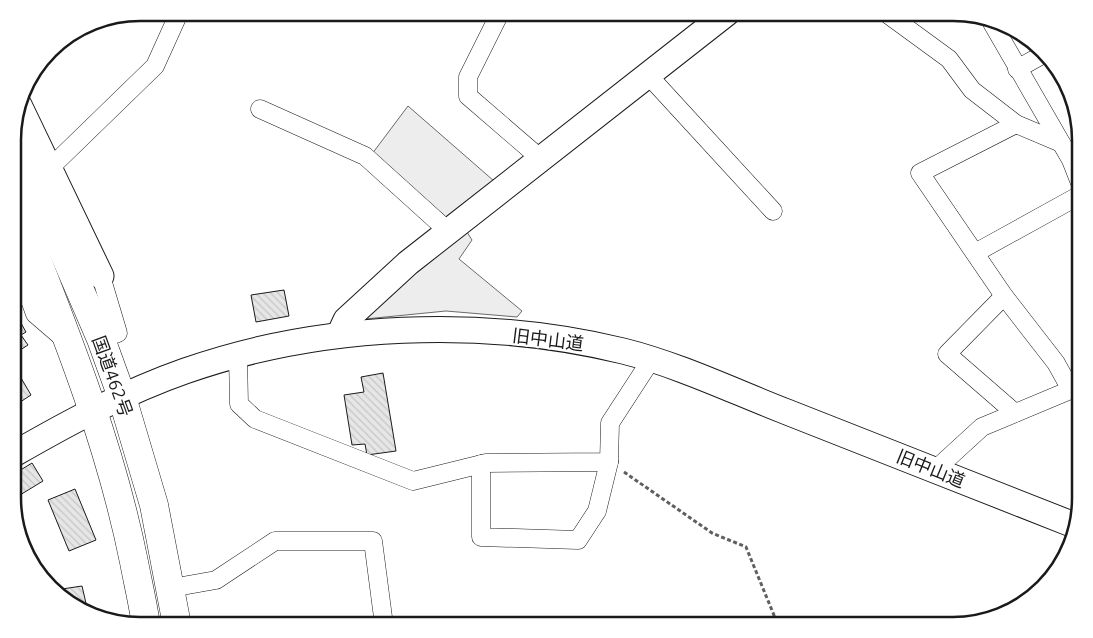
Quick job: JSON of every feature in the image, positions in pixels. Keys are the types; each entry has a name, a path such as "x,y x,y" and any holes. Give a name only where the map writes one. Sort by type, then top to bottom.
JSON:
{"highway":[{"name":"国道462号","path":"21,153 101,339 122,397 154,505 176,617"},
{"name":"国道462号","path":"21,219 93,411 124,514 144,617"}],"main road":[{"path":"339,335 346,320 408,262 717,21"},
{"path":"24,115 101,276"},
{"name":"旧中山道","path":"21,450 122,397 187,370 238,356 339,335 393,330 517,334 572,341 651,360 1069,523"}],"street":[{"path":"50,168 155,66 175,21"},
{"path":"496,21 468,77 468,96 541,159"},
{"path":"898,21 949,59 972,90 1016,124 1061,143"},
{"path":"995,29 1061,143 1071,164"},
{"path":"1017,69 1038,57"},
{"path":"648,75 773,211"},
{"path":"260,109 365,156 448,231"},
{"path":"1016,124 920,173 1004,296 1071,382"},
{"path":"975,253 1071,200"},
{"path":"21,275 35,314 68,342"},
{"path":"101,276 118,333 101,339"},
{"path":"1004,296 947,354 1015,413"},
{"path":"238,356 238,404 255,418 413,481 481,464 609,462"},
{"path":"481,464 481,537 578,540 597,511 609,462 610,423 651,360"},
{"path":"935,470 982,427 1071,390"},
{"path":"171,588 216,580 275,541 373,541 383,617"}],"path":[{"path":"609,462 712,533 746,547 774,616"}],"shaded area":[{"path":"408,106 494,181 446,217 372,154"},
{"path":"465,229 472,240 459,259 522,311 517,317 446,311 365,319 370,303"}],"building":[{"path":"284,290 289,316 256,322 251,295"},
{"path":"21,323 26,332 21,335"},
{"path":"21,335 28,345 21,350"},
{"path":"383,373 396,451 367,455 365,444 352,445 344,395 364,392 361,377"},
{"path":"21,378 31,395 21,401"},
{"path":"32,463 43,481 21,494 21,470"},
{"path":"75,489 96,540 69,551 48,500"},
{"path":"82,586 86,604 81,601 64,589"}]}
